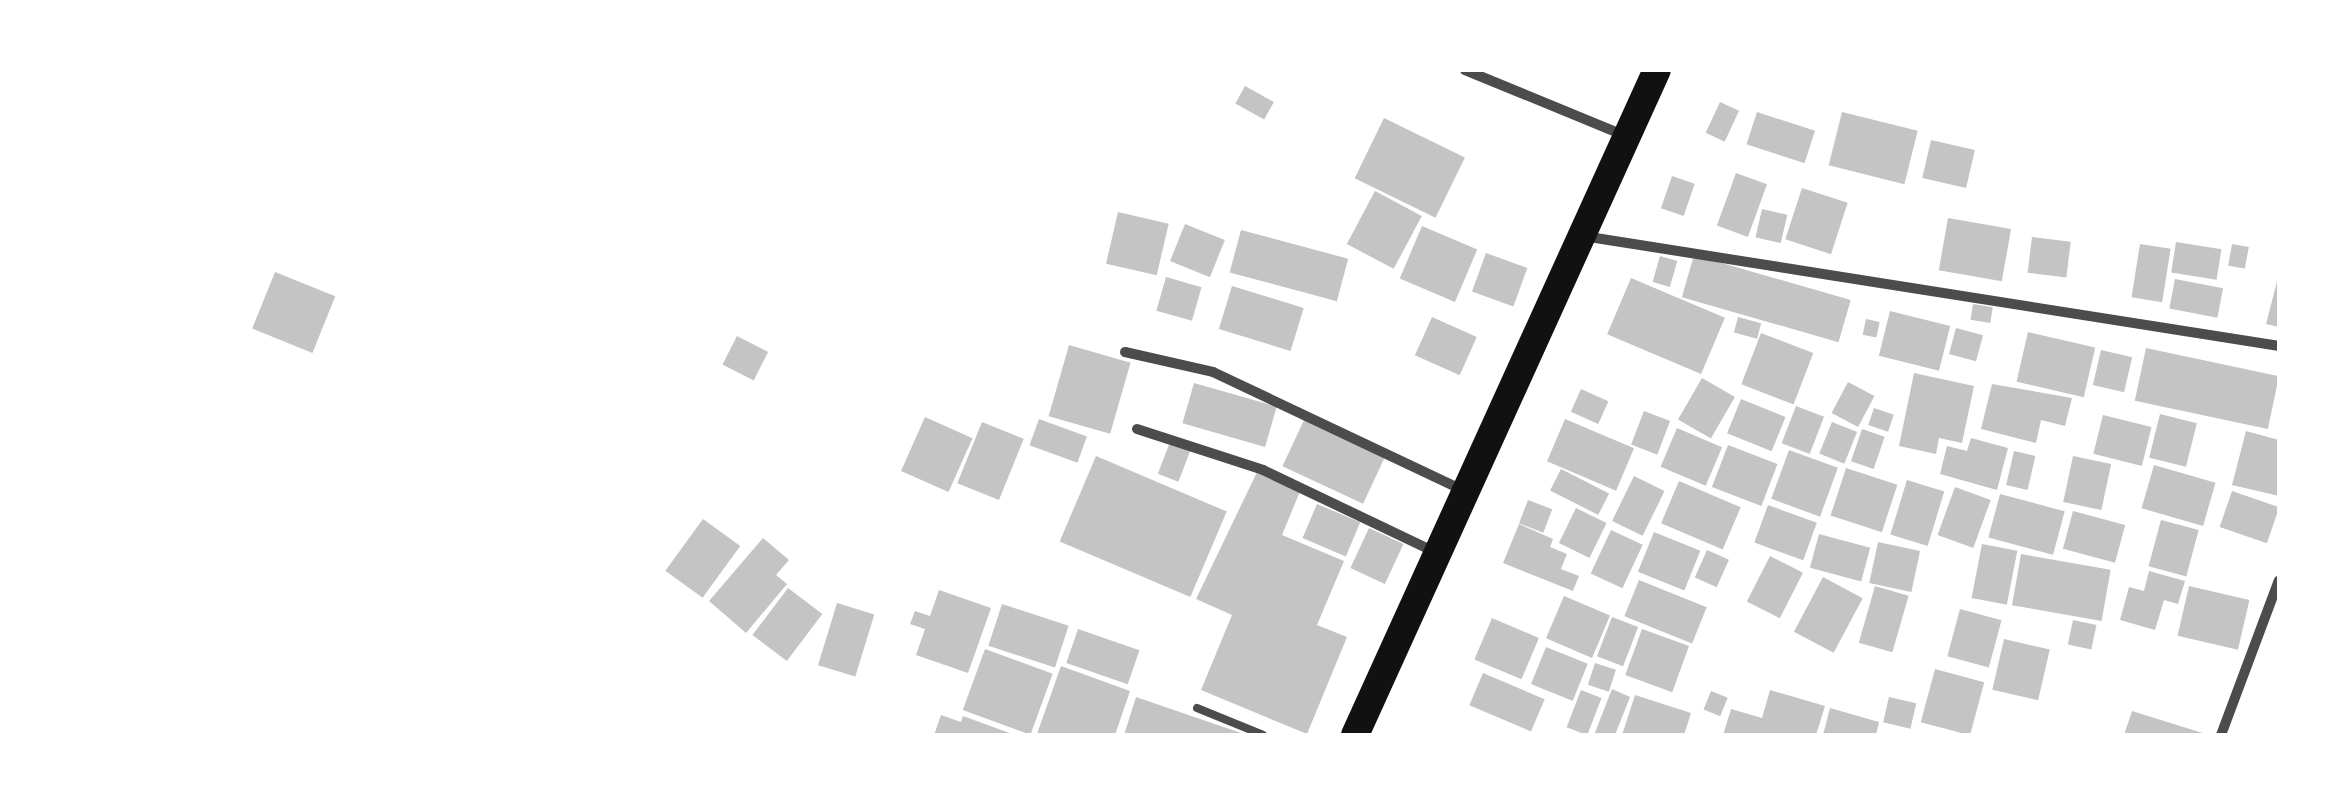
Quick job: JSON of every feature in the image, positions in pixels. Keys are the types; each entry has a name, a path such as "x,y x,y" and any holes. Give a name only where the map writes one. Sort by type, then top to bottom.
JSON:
{"highway":[{"path":"1355,735 1657,70"}],"street":[{"path":"1466,70 1627,136"},
{"path":"1582,236 2279,346"},
{"path":"1125,352 1213,372 1464,491"},
{"path":"1137,430 1263,470 1436,553"},
{"path":"2221,735 2279,580"}],"lane":[{"path":"1197,708 1263,735"}],"building":[{"path":"1245,86 1274,102 1264,119 1235,103"},
{"path":"1720,102 1739,111 1725,142 1706,133"},
{"path":"1757,112 1815,131 1805,163 1746,144"},
{"path":"1842,112 1918,131 1904,184 1829,165"},
{"path":"1384,118 1465,157 1436,218 1355,178"},
{"path":"1931,140 1975,150 1966,188 1922,178"},
{"path":"1736,173 1767,184 1748,237 1717,226"},
{"path":"1672,176 1695,184 1684,216 1661,208"},
{"path":"1802,188 1848,203 1831,254 1785,239"},
{"path":"1375,191 1422,216 1394,269 1347,244"},
{"path":"1762,209 1787,215 1781,243 1755,237"},
{"path":"1118,212 1169,224 1157,275 1106,264"},
{"path":"1948,218 2011,229 2002,281 1939,270"},
{"path":"1185,224 1225,240 1210,277 1170,261"},
{"path":"1422,226 1477,249 1455,302 1400,278"},
{"path":"1241,230 1348,259 1337,301 1230,273"},
{"path":"2032,237 2071,242 2066,277 2028,273"},
{"path":"2176,242 2221,249 2217,280 2171,273"},
{"path":"2140,244 2171,249 2162,302 2132,297"},
{"path":"2232,244 2249,247 2245,269 2228,266"},
{"path":"1486,253 1527,268 1513,307 1472,292"},
{"path":"1694,255 1851,300 1839,342 1682,297"},
{"path":"1660,256 1677,261 1670,287 1653,282"},
{"path":"275,272 335,296 312,353 252,329"},
{"path":"2279,274 2279,327 2266,324"},
{"path":"1166,277 1202,287 1192,321 1156,311"},
{"path":"1631,278 1725,318 1701,374 1607,334"},
{"path":"2175,279 2223,288 2217,318 2169,308"},
{"path":"1232,286 1304,308 1291,351 1219,329"},
{"path":"1973,304 1993,307 1990,323 1970,320"},
{"path":"1890,311 1950,326 1939,371 1879,356"},
{"path":"1432,317 1477,337 1460,375 1415,355"},
{"path":"1738,317 1761,323 1757,339 1734,332"},
{"path":"1866,319 1880,322 1876,338 1863,335"},
{"path":"1956,328 1983,335 1976,361 1949,354"},
{"path":"2028,332 2095,348 2084,397 2017,382"},
{"path":"1761,333 1813,353 1794,404 1741,384"},
{"path":"737,336 768,352 754,380 722,365"},
{"path":"1069,345 1131,363 1110,434 1049,416"},
{"path":"2146,348 2279,376 2268,429 2135,401"},
{"path":"2101,350 2132,357 2124,392 2093,385"},
{"path":"1914,373 1974,386 1962,443 1939,438 1936,454 1899,446"},
{"path":"1702,378 1735,397 1711,439 1678,420"},
{"path":"1848,382 1874,396 1858,427 1832,413"},
{"path":"1194,383 1277,407 1265,447 1182,423"},
{"path":"1992,384 2072,398 2065,426 2041,420 2036,443 1981,429"},
{"path":"1581,389 1608,401 1598,424 1571,412"},
{"path":"1741,399 1786,417 1772,451 1727,433"},
{"path":"1796,406 1824,417 1810,454 1782,443"},
{"path":"1874,408 1894,415 1888,432 1868,425"},
{"path":"1644,411 1670,421 1657,455 1631,445"},
{"path":"2160,414 2197,423 2186,467 2149,458"},
{"path":"2103,415 2152,427 2142,466 2093,454"},
{"path":"925,417 973,438 949,492 901,471"},
{"path":"1039,419 1087,436 1077,463 1029,445"},
{"path":"1565,419 1634,448 1616,491 1547,461"},
{"path":"1304,420 1385,458 1363,504 1282,466"},
{"path":"982,422 1024,439 999,500 957,483"},
{"path":"1832,422 1857,432 1844,464 1819,454"},
{"path":"1677,428 1722,447 1706,486 1661,467"},
{"path":"1862,429 1885,437 1874,469 1851,461"},
{"path":"2246,431 2279,440 2279,496 2232,485"},
{"path":"1971,438 2008,448 1997,490 1940,474 1947,446 1967,451"},
{"path":"1170,442 1191,450 1178,482 1158,474"},
{"path":"1728,445 1777,464 1761,506 1712,487"},
{"path":"1789,450 1838,468 1820,517 1771,499"},
{"path":"2014,451 2035,456 2028,490 2006,485"},
{"path":"1096,456 1227,511 1190,597 1060,542"},
{"path":"2073,456 2111,464 2101,510 2063,502"},
{"path":"2154,465 2216,483 2203,526 2142,508"},
{"path":"1846,468 1897,485 1882,532 1831,516"},
{"path":"1561,469 1609,494 1598,515 1550,490"},
{"path":"1258,470 1301,489 1282,535 1344,561 1317,625 1347,637 1307,734 1201,690 1232,615 1196,599"},
{"path":"1634,476 1665,491 1643,536 1612,521"},
{"path":"1907,480 1944,491 1928,546 1890,535"},
{"path":"1679,481 1741,507 1723,550 1661,523"},
{"path":"1955,487 1991,500 1973,548 1938,535"},
{"path":"2232,491 2279,507 2267,543 2220,527"},
{"path":"2000,494 2065,511 2053,555 1988,537"},
{"path":"1528,500 1552,509 1543,533 1519,523"},
{"path":"1317,504 1360,522 1346,556 1303,538"},
{"path":"1768,505 1817,523 1803,560 1754,543"},
{"path":"1576,508 1607,523 1589,558 1559,543"},
{"path":"2073,511 2125,525 2115,563 2063,549"},
{"path":"703,519 740,546 703,598 665,571"},
{"path":"2161,520 2199,530 2186,576 2149,566"},
{"path":"1519,524 1553,539 1550,547 1567,554 1561,569 1579,576 1573,591 1503,563"},
{"path":"1369,528 1403,544 1385,584 1350,568"},
{"path":"1611,530 1643,545 1622,588 1591,574"},
{"path":"1654,532 1700,551 1684,591 1638,572"},
{"path":"1819,534 1870,548 1861,582 1810,568"},
{"path":"763,538 789,560 776,575 787,584 746,633 709,601"},
{"path":"1878,542 1920,551 1911,592 1869,583"},
{"path":"1982,544 2017,551 2007,605 1972,598"},
{"path":"1707,550 1729,560 1717,587 1695,577"},
{"path":"2021,554 2111,570 2102,621 2012,605"},
{"path":"1770,556 1803,573 1780,618 1747,601"},
{"path":"2149,571 2185,581 2178,604 2164,600 2155,630 2120,620 2129,587 2144,591"},
{"path":"1823,577 1863,598 1834,653 1794,632"},
{"path":"1639,580 1707,607 1692,644 1624,616"},
{"path":"1875,586 1909,596 1892,652 1859,643"},
{"path":"2189,586 2249,600 2238,650 2178,636"},
{"path":"788,588 822,614 787,661 752,635"},
{"path":"939,590 991,608 968,673 916,655 925,629 910,624 915,611 930,616"},
{"path":"1564,596 1610,616 1592,658 1546,638"},
{"path":"837,603 874,614 855,677 818,665"},
{"path":"1002,604 1069,626 1055,667 988,646"},
{"path":"1960,609 2002,620 1989,667 1947,656"},
{"path":"1612,617 1638,627 1623,666 1597,656"},
{"path":"1492,618 1539,638 1521,679 1474,659"},
{"path":"2073,620 2096,625 2091,649 2068,644"},
{"path":"1078,629 1139,650 1128,684 1066,663"},
{"path":"1642,629 1689,646 1672,692 1625,675"},
{"path":"2004,639 2050,650 2038,700 1992,690"},
{"path":"1546,647 1588,664 1573,701 1531,684"},
{"path":"985,649 1053,674 1030,735 963,710"},
{"path":"1595,663 1616,670 1609,692 1588,685"},
{"path":"1061,666 1130,691 1115,735 1037,734"},
{"path":"1935,669 1984,682 1970,735 1921,722"},
{"path":"1483,673 1545,699 1531,731 1469,705"},
{"path":"1612,689 1630,697 1615,735 1594,735"},
{"path":"1581,690 1602,698 1587,735 1567,727"},
{"path":"1770,690 1825,706 1816,735 1723,735 1731,709 1762,718"},
{"path":"1711,691 1728,698 1720,716 1704,710"},
{"path":"1635,695 1691,713 1684,735 1622,735"},
{"path":"1136,697 1244,734 1244,735 1124,735"},
{"path":"1889,697 1916,703 1910,729 1883,722"},
{"path":"1830,708 1879,722 1876,735 1823,735"},
{"path":"2132,711 2206,734 2206,735 2124,735"},
{"path":"941,715 961,722 963,716 1015,735 934,735"}]}
